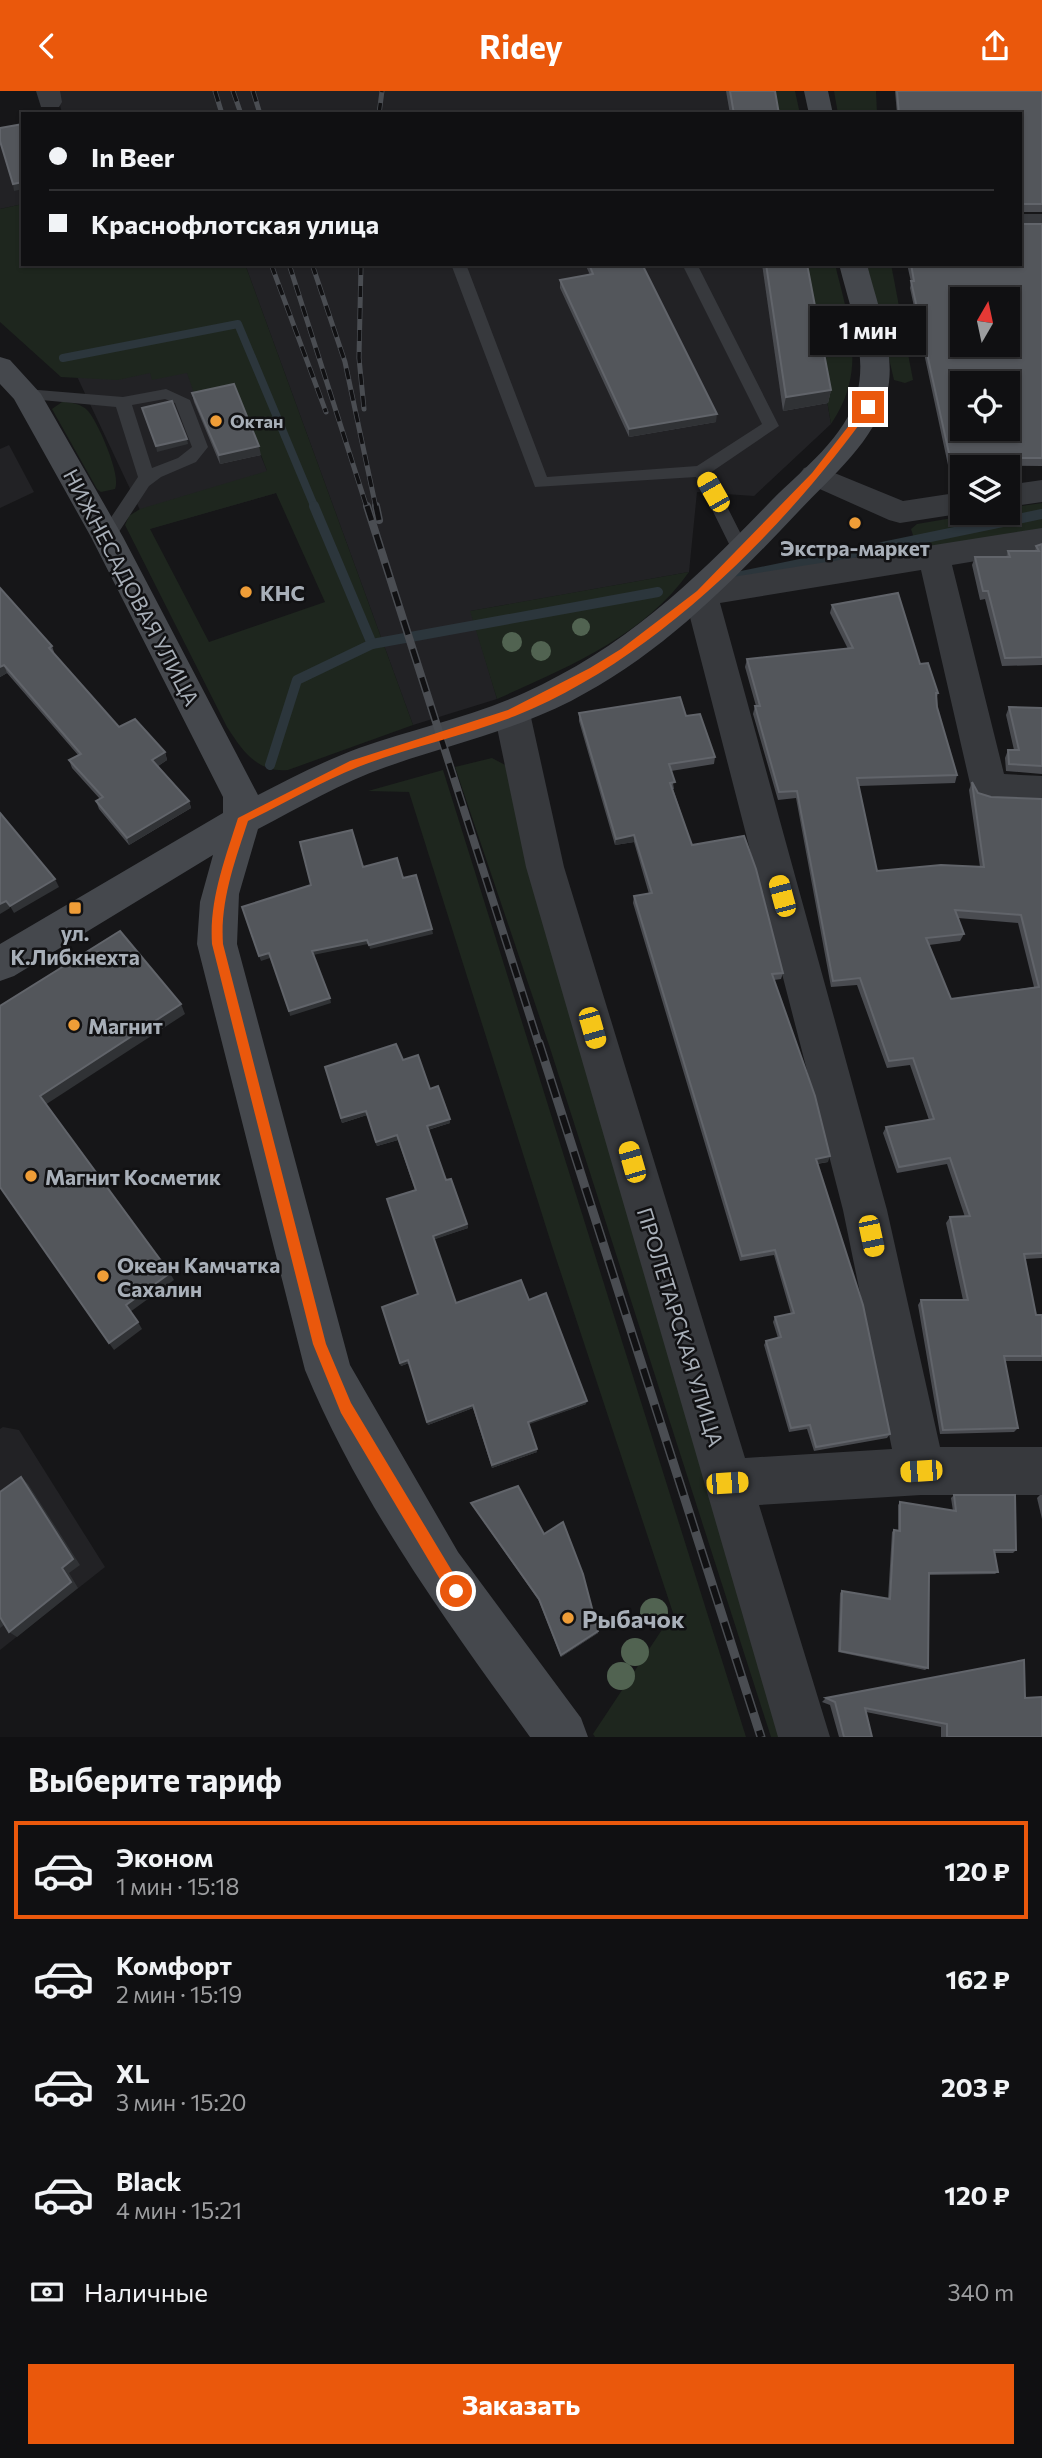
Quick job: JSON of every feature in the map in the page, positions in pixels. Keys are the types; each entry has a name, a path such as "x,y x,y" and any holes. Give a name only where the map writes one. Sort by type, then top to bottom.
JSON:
{"street":[{"path":"816,91 821,112"},
{"path":"1022,222 1042,222"},
{"path":"0,964 244,818 354,764 512,713 594,671 701,594 815,475 863,417 873,391 874,358 853,266"},
{"name":"НИЖНЕСАДОВАЯ УЛИЦА","path":"9,378 107,537 235,780 244,818"},
{"path":"815,475 900,512 950,505"},
{"path":"1020,494 1042,491"},
{"path":"701,594 1042,539"},
{"path":"934,557 989,788 1042,790"},
{"path":"701,594 865,1210 921,1471"},
{"name":"ПРОЛЕТАРСКАЯ УЛИЦА","path":"512,713 514,738 545,867 804,1737"},
{"path":"244,818 223,880 216,926 217,944 319,1344 346,1408 440,1570 562,1737"},
{"path":"727,1483 921,1471 1042,1471"}],"lane":[{"path":"459,266 541,483 701,471 771,426 690,266"},
{"path":"9,378 122,402 166,394 178,396 182,400 200,447 187,461 148,478 107,537"},
{"path":"122,402 148,478"},
{"path":"701,471 741,552"}],"shaded area":[{"path":"57,91 771,91 776,112 62,112"},
{"path":"771,91 795,91 800,112 776,112"},
{"path":"834,91 876,91 877,112 838,112"},
{"path":"21,129 21,204 0,209 0,133"},
{"path":"21,204 21,266 246,266 413,725 288,770 268,768 252,758 238,744 227,727 125,525 129,516 140,509 267,471 261,455 196,399 187,373 152,380 150,373 118,380 61,377 0,322 0,209","holes":["276,493 325,602 209,642 150,529"]},
{"path":"246,266 804,266 831,424 754,496 697,492 689,572 471,611 497,699 413,725"},
{"path":"804,266 835,266 850,326 852,365 849,385 831,424"},
{"path":"867,266 891,266 913,380 905,383 894,380"},
{"path":"214,340 276,493 149,529 73,368"},
{"path":"62,402 83,407 92,417 112,462 115,489 101,492 97,489 52,409"},
{"path":"9,445 34,492 0,508 0,449"},
{"path":"1042,503 1042,530 921,548 916,544 911,529 917,524 950,518 950,525 1020,525 1020,506"},
{"path":"689,572 671,595 627,632 576,662 497,699 470,611"},
{"path":"492,758 507,766 789,1737 771,1737 549,1045 455,767"},
{"path":"443,770 746,1737 595,1737 593,1734 673,1613 552,1246 409,792 368,791"},
{"path":"3,1427 19,1430 105,1567 0,1650 0,1429"}],"building":[{"path":"730,91 775,91 779,112 734,112"},
{"path":"897,91 1042,91 1042,204 1022,204 1022,112 899,112"},
{"path":"21,124 21,182 13,184 0,141 0,128"},
{"path":"1022,224 1042,224 1042,458 1020,458 1020,455 950,455 950,458 911,281 914,281 911,266 1022,266"},
{"path":"590,266 643,266 717,414 629,429 560,280 593,274"},
{"path":"766,266 807,266 831,390 786,397"},
{"path":"234,384 259,446 219,455 192,393"},
{"path":"172,401 187,439 156,446 142,408"},
{"path":"1042,544 1042,657 1005,658 988,591 983,591 975,557 1010,557 1008,551 1039,551 1036,546"},
{"path":"0,588 119,727 135,719 165,752 152,760 189,801 127,838 96,801 103,797 69,760 81,754 4,665 0,667"},
{"path":"898,593 920,664 928,663 938,693 937,707 957,775 857,778 877,871 941,865 984,867 972,782 978,793 991,797 1042,799 1042,1253 1024,1254 1036,1315 1042,1315 1042,1356 1004,1356 1018,1428 943,1430 921,1300 968,1300 950,1217 970,1216 950,1158 899,1167 886,1127 934,1119 913,1058 889,1061 860,978 833,981 797,791 779,792 755,706 760,706 747,659 853,648 832,605","holes":["955,910 1021,915 1039,987 951,999 926,938 964,934"]},
{"path":"680,697 686,716 700,714 715,757 669,764 675,782 670,783 692,845 744,836 756,869 783,973 772,974 815,1096 830,1156 816,1159 863,1305 890,1434 816,1447 810,1425 791,1428 766,1341 781,1337 775,1317 794,1313 775,1250 742,1256 634,896 652,893 634,835 616,839 579,713"},
{"path":"1009,707 1042,708 1042,766 1009,764 1008,750 1019,750"},
{"path":"0,813 55,879 10,906 6,901 0,904"},
{"path":"352,830 363,867 397,858 403,878 416,875 432,929 369,945 367,940 312,951 330,998 289,1011 269,953 259,956 242,907 311,885 300,842"},
{"path":"120,931 181,1004 40,1096 170,1273 126,1305 138,1322 109,1343 0,1187 0,1006"},
{"path":"396,1044 403,1060 418,1055 430,1089 438,1086 450,1119 427,1126 446,1180 451,1179 467,1224 433,1236 456,1303 521,1280 529,1300 546,1293 587,1401 528,1422 537,1449 492,1465 473,1405 427,1422 408,1360 400,1363 382,1307 418,1294 387,1199 416,1190 397,1135 376,1142 366,1111 341,1118 325,1067"},
{"path":"21,1477 73,1559 62,1568 71,1582 9,1632 0,1617 0,1492"},
{"path":"518,1486 544,1534 563,1522 583,1574 598,1631 561,1655 539,1599 471,1503"},
{"path":"954,1495 1015,1495 1016,1550 994,1550 998,1572 929,1573 928,1668 840,1651 842,1591 890,1599 894,1530 900,1531 900,1502 956,1511"},
{"path":"1024,1660 1025,1698 1042,1697 1042,1737 947,1737 947,1724 865,1708 872,1737 844,1737 835,1702 826,1698"}],"waterway":[{"path":"63,358 238,324 315,508"},
{"path":"314,506 372,644"},
{"path":"737,577 1042,514"},
{"path":"372,644 658,592"},
{"path":"270,765 297,680 372,644"}],"railway":[{"path":"215,91 221,112"},
{"path":"233,91 240,112"},
{"path":"253,91 259,112"},
{"path":"379,112 382,91"},
{"path":"272,266 326,412"},
{"path":"290,266 367,508"},
{"path":"313,266 345,362 376,508"},
{"path":"361,266 359,358 364,409"},
{"path":"367,506 539,1045"},
{"path":"376,506 379,520"},
{"path":"539,1043 761,1737"}],"place":[{"name":"Октан","path":"216,421"},
{"name":"Экстра-маркет","path":"855,523"},
{"name":"КНС","path":"246,592"},
{"name":"ул. К.Либкнехта","path":"75,908"},
{"name":"Магнит","path":"74,1025"},
{"name":"Магнит Косметик","path":"31,1176"},
{"name":"Океан Камчатка Сахалин","path":"103,1276"},
{"name":"Рыбачок","path":"568,1618"}],"route":[{"path":"456,1591 440,1570 346,1408 319,1344 217,944 216,926 223,880 244,818 354,764 512,713 594,671 624,652 701,594 815,475 863,417 868,407"}]}
